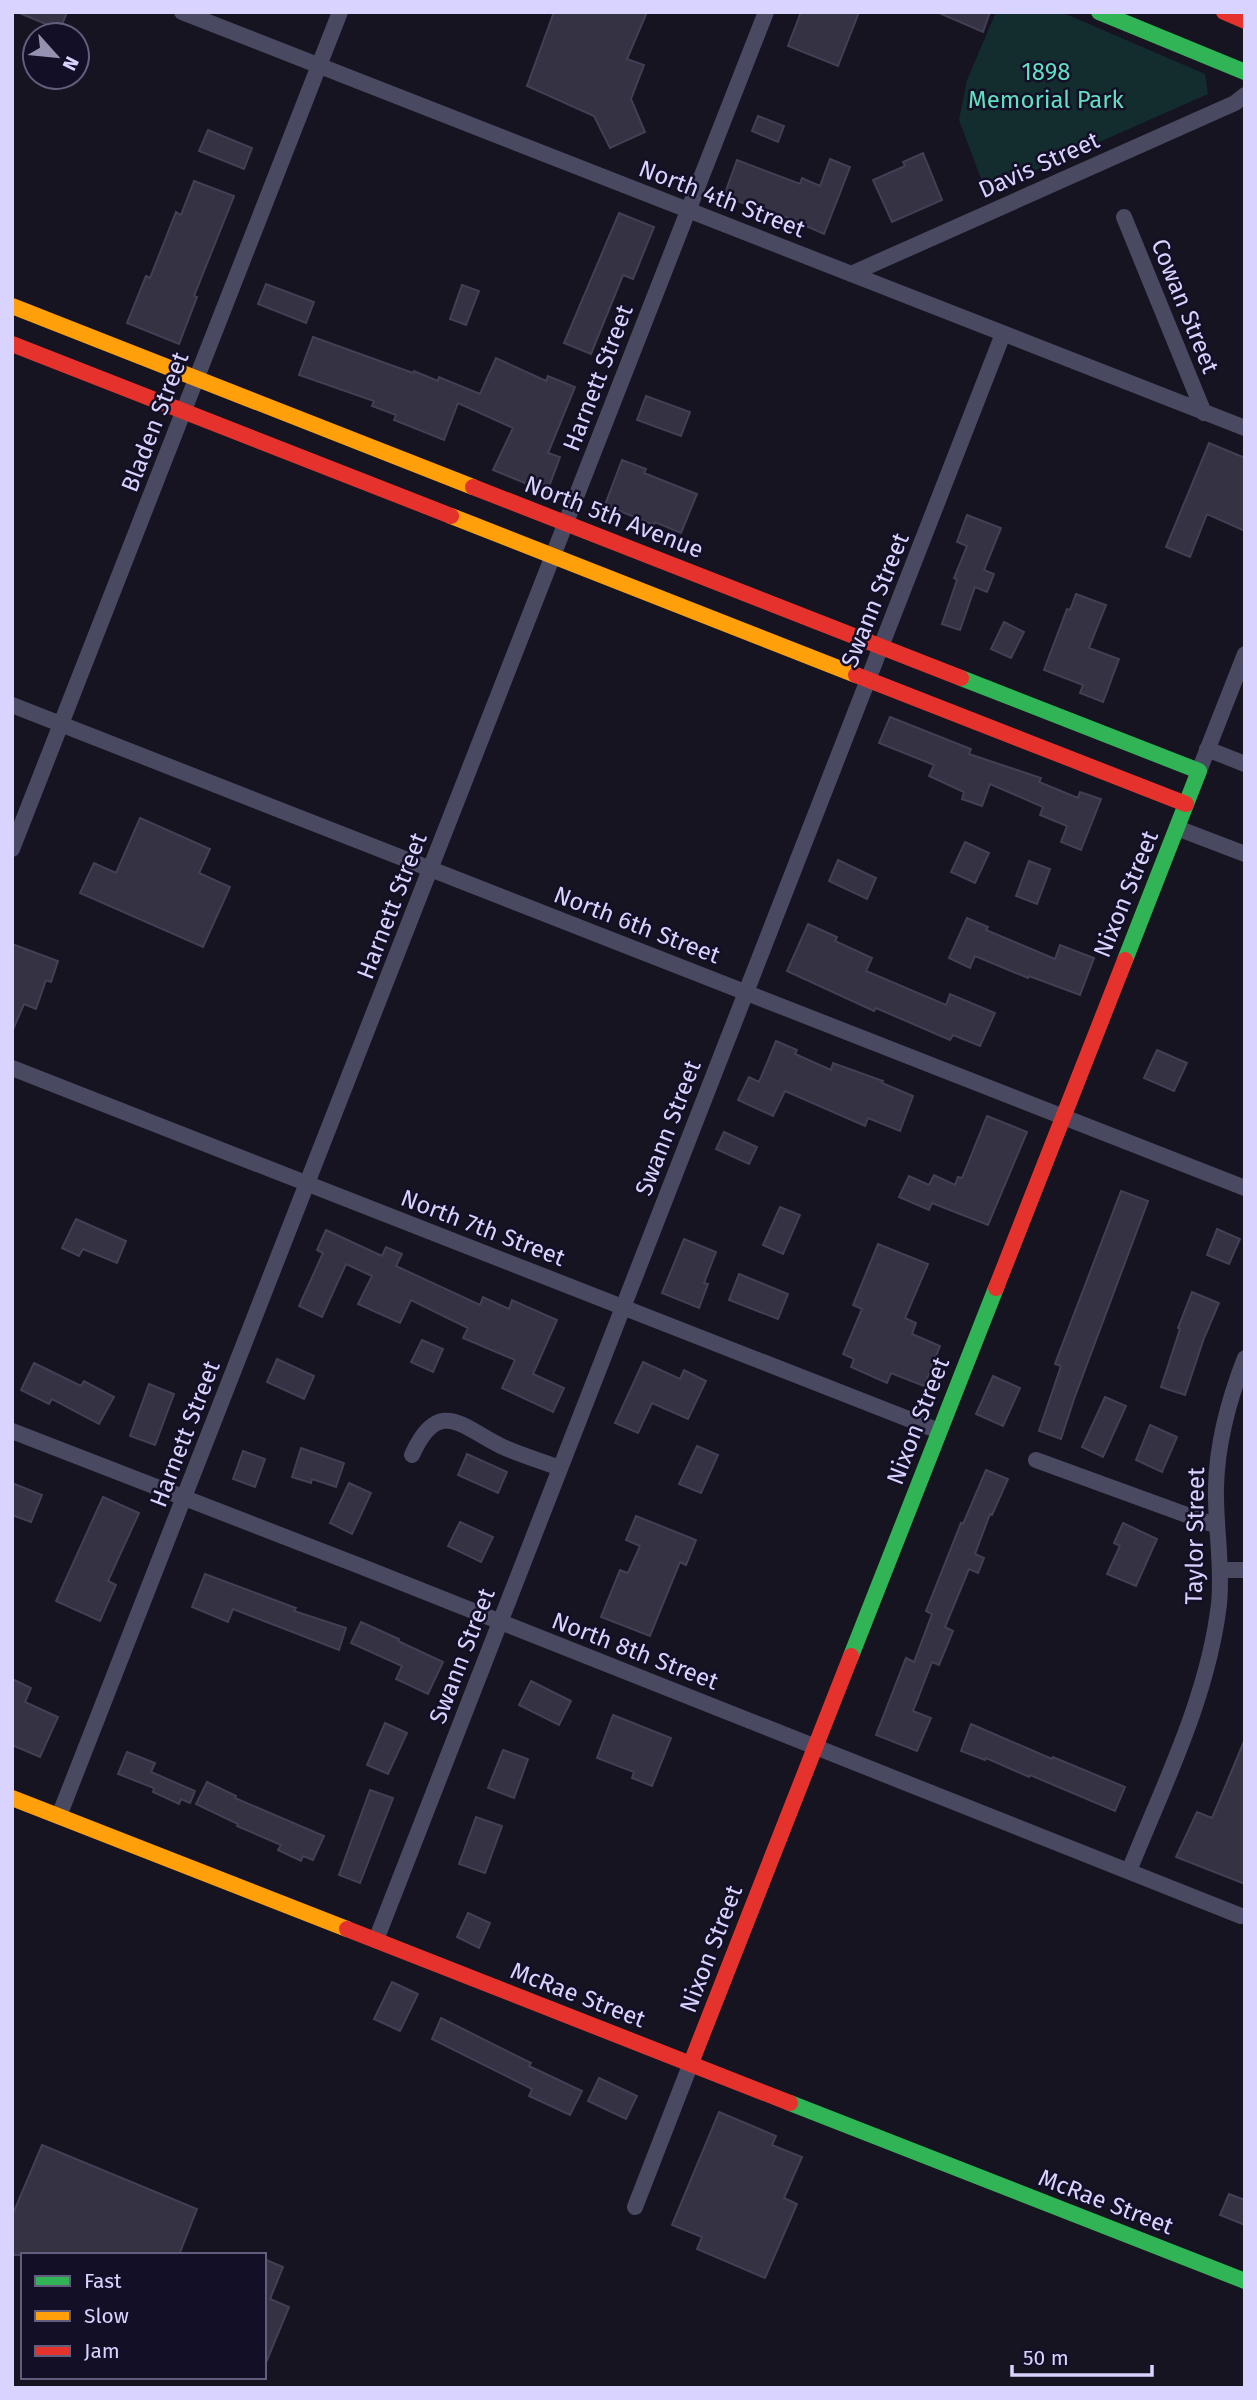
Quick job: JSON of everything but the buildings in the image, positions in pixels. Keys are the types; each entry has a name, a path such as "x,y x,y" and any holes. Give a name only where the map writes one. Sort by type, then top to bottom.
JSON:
{"street":[{"name":"North 4th Street","path":"182,12 1245,428"},
{"name":"Bladen Street","path":"12,849 340,12"},
{"name":"Harnett Street","path":"59,1816 766,12"},
{"path":"1099,12 1245,72"},
{"path":"1224,12 1245,21"},
{"name":"Davis Street","path":"850,274 1235,103 1245,95"},
{"name":"Cowan Street","path":"1124,217 1204,413"},
{"name":"North 5th Avenue","path":"12,306 1199,771"},
{"name":"Swann Street","path":"376,1940 1003,334"},
{"path":"12,344 1186,804"},
{"name":"Nixon Street","path":"635,2207 1245,654"},
{"name":"North 6th Street","path":"12,705 1245,1188"},
{"path":"1207,749 1245,764"},
{"path":"1177,828 1245,854"},
{"name":"North 7th Street","path":"12,1068 939,1431"},
{"name":"Taylor Street","path":"1129,1871 1206,1674 1219,1602 1216,1487 1221,1440 1245,1358"},
{"path":"412,1455 417,1443 431,1427 445,1420 456,1421 502,1446 560,1468"},
{"name":"North 8th Street","path":"12,1432 1241,1916"},
{"path":"1036,1460 1217,1527"},
{"path":"1220,1570 1245,1570"},
{"name":"McRae Street","path":"12,1798 1245,2281"}],"green space":[{"name":"1898 Memorial Park","path":"996,12 1061,12 1205,74 1208,94 986,192 959,120 967,80"}],"traffic: fast":[{"path":"1099,12 1245,72"},
{"path":"961,678 1199,771 1125,960"},
{"path":"851,1656 996,1288"},
{"path":"790,2103 1245,2281"}],"traffic: slow":[{"path":"12,306 473,487"},
{"path":"451,516 856,675"},
{"path":"12,1798 347,1929"}],"traffic: jam":[{"path":"1224,12 1245,21"},
{"path":"12,344 451,516"},
{"path":"473,487 961,678"},
{"path":"856,675 1186,804"},
{"path":"996,1288 1125,960"},
{"path":"691,2063 851,1656"},
{"path":"347,1929 790,2103"}]}
